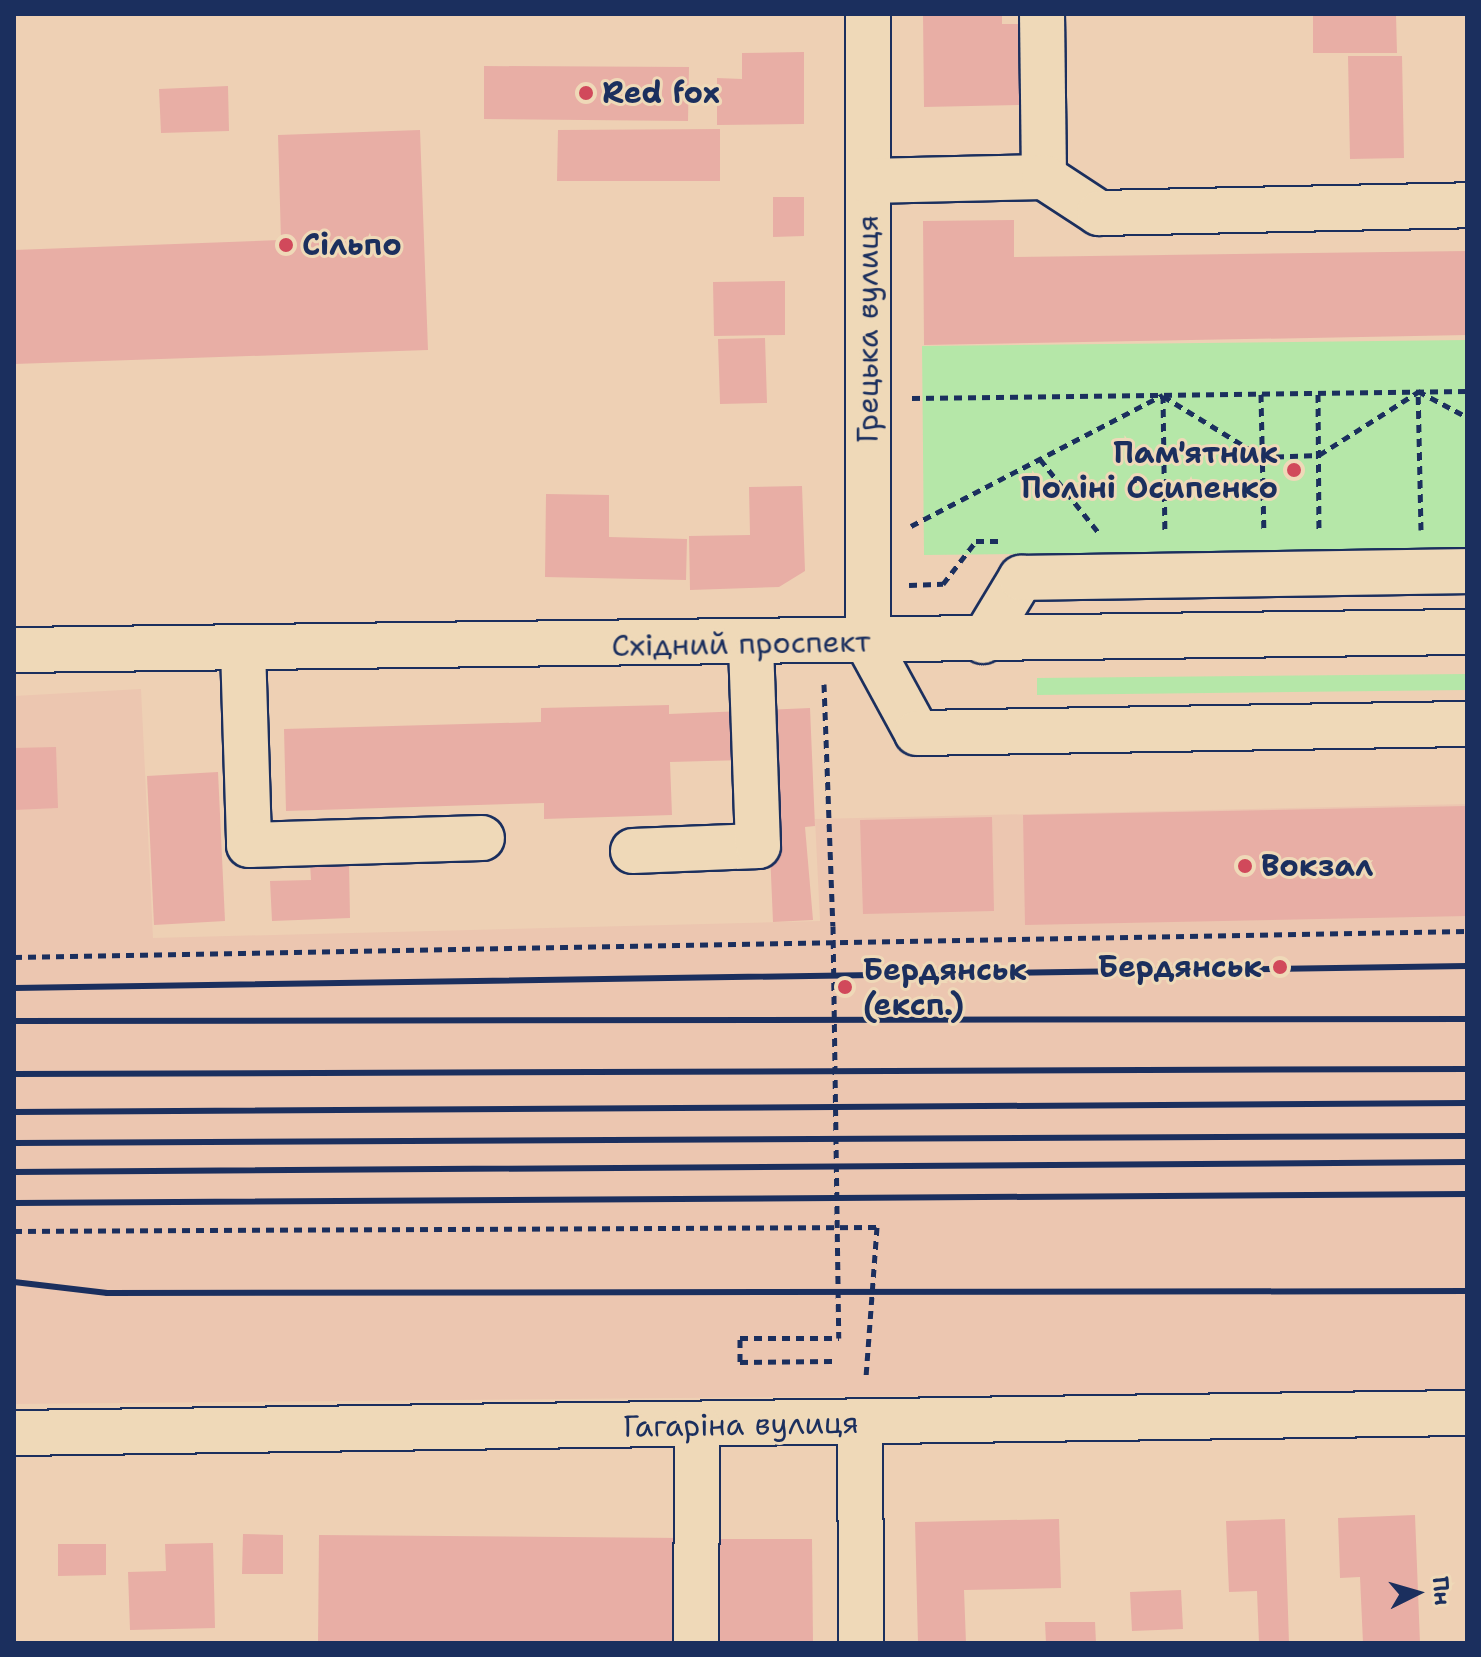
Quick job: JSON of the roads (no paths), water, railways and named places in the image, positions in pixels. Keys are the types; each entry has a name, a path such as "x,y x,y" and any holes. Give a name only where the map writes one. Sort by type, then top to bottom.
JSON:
{"street":[{"name":"Грецька вулиця","path":"868,14 868,181 888,399 868,643"},
{"path":"1042,14 1044,177"},
{"path":"868,181 1044,177 1099,213 1467,205"},
{"path":"983,641 1021,578 1467,571"},
{"name":"Східний проспект","path":"14,650 868,643 1467,632"},
{"path":"868,643 917,733 1467,724"},
{"path":"633,851 758,846 751,644"},
{"path":"243,649 249,845 482,838"},
{"name":"Гагаріна вулиця","path":"14,1433 1467,1413"},
{"path":"860,1423 861,1643"},
{"path":"696,1643 697,1425"}],"railway":[{"path":"14,988 1467,966"},
{"path":"14,1021 1467,1019"},
{"path":"14,1074 1467,1069"},
{"path":"14,1112 1467,1103"},
{"path":"14,1143 1467,1136"},
{"path":"14,1172 1467,1162"},
{"path":"14,1203 1467,1194"},
{"path":"14,1282 107,1293 1467,1291"}],"place":[{"name":"Red fox","path":"586,93"},
{"name":"Сільпо","path":"286,245"},
{"name":"Пам'ятник Поліні Осипенко","path":"1294,470"},
{"name":"Вокзал","path":"1245,866"},
{"name":"Бердянськ","path":"1280,967"},
{"name":"Бердянськ (експ.)","path":"845,987"}]}
